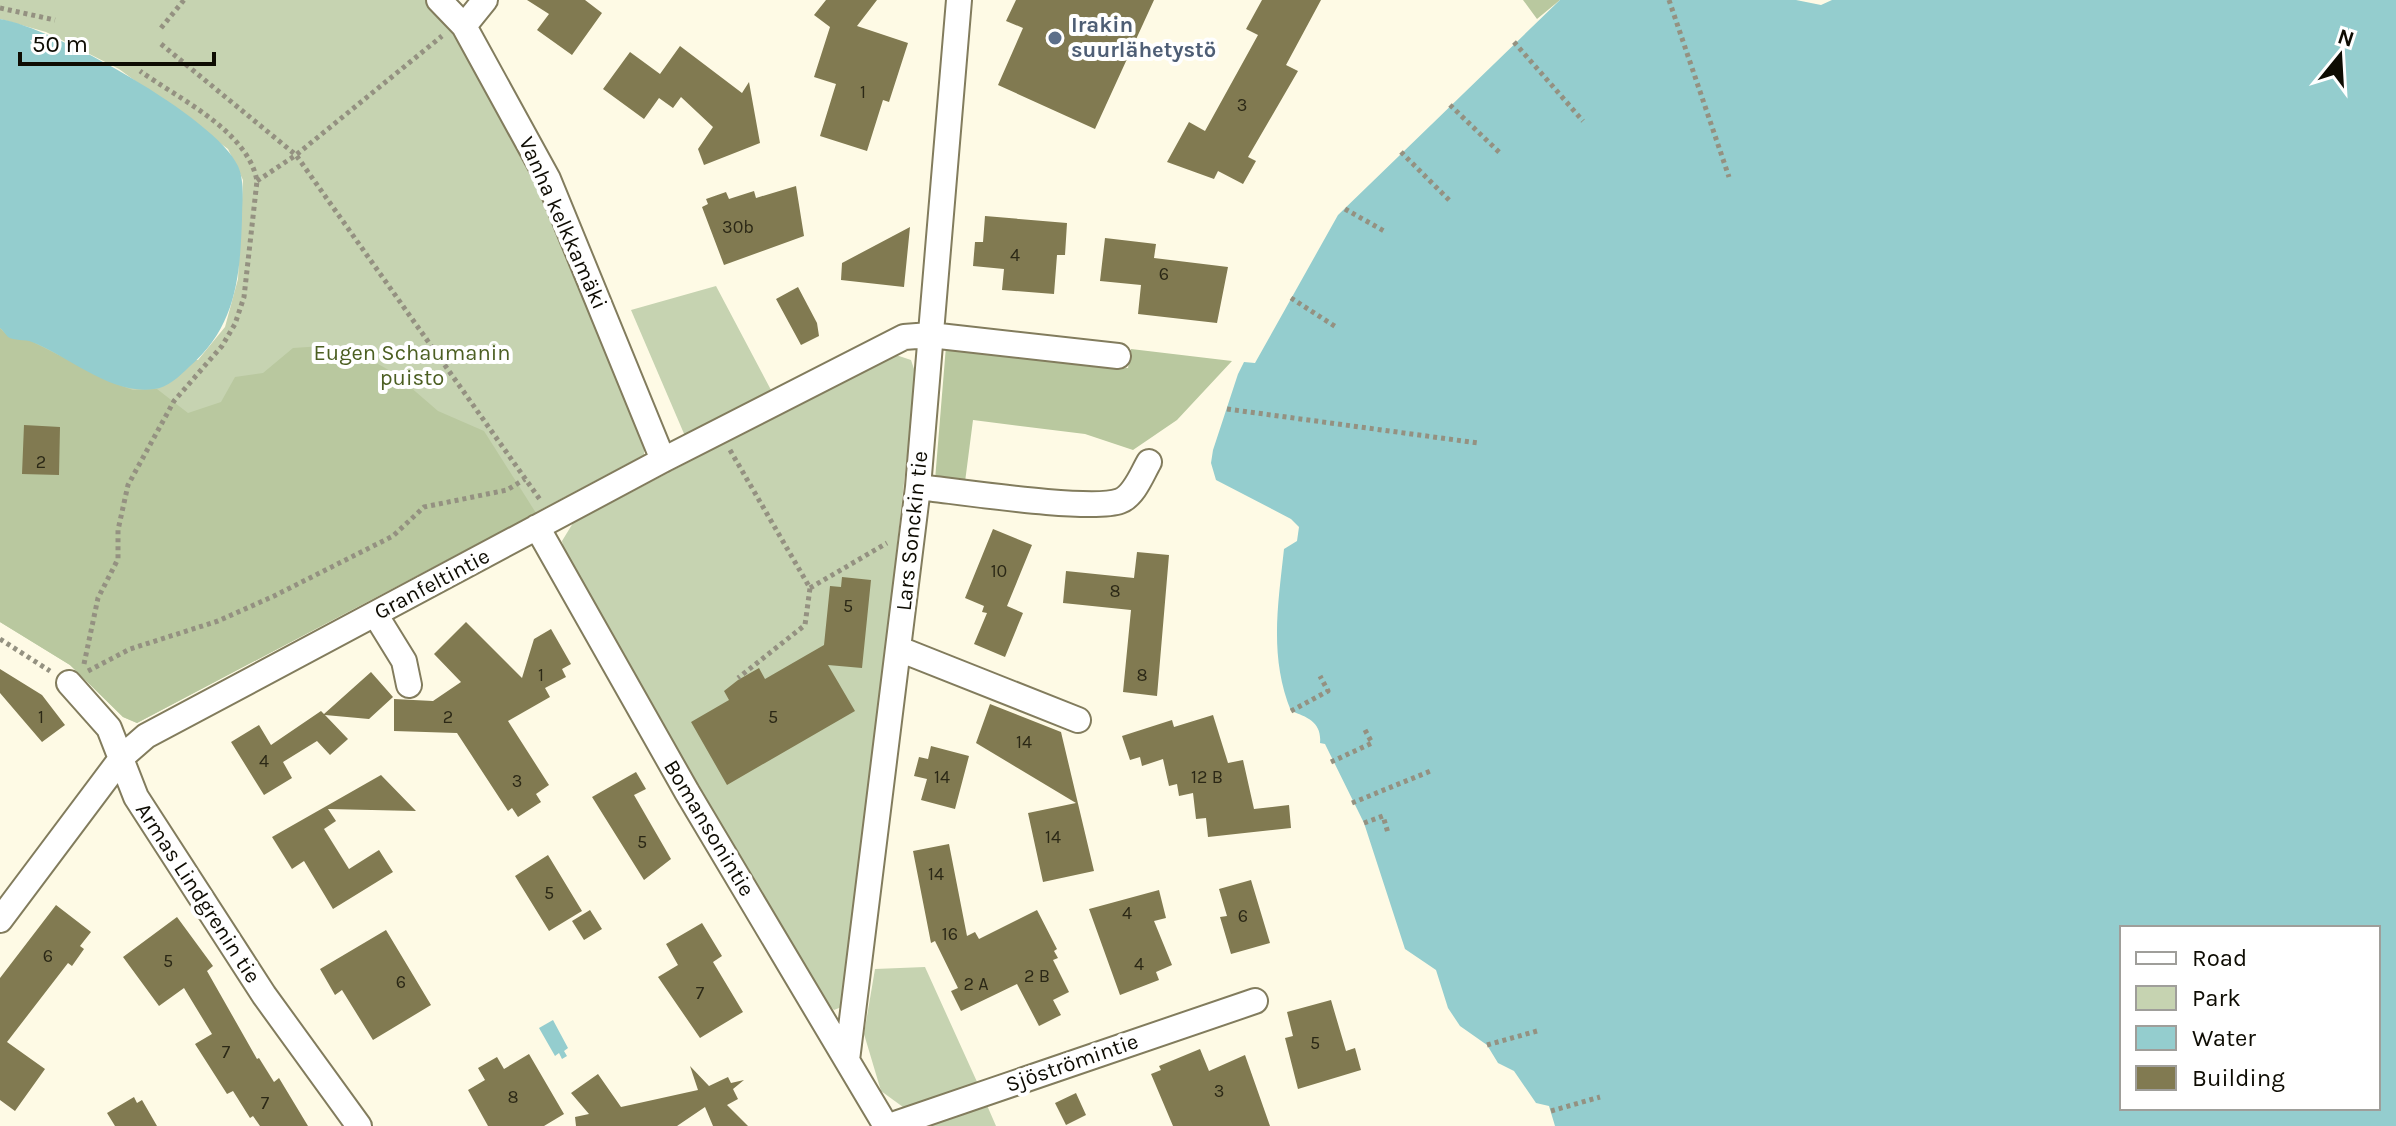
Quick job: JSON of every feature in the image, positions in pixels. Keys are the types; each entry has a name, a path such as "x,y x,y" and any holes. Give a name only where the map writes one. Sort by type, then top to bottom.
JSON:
{"street":[{"name":"Vanha kelkkamäki","path":"439,0 464,26 548,179 663,460"},
{"path":"464,26 485,0"},
{"name":"Lars Sonckin tie","path":"847,1060 918,487 959,0"},
{"name":"Granfeltintie","path":"0,920 123,756 146,736 663,460 904,337 930,335 1118,356"},
{"path":"918,487 1081,504 1120,501 1130,494 1149,462"},
{"name":"Bomansonintie","path":"545,523 672,765 887,1126"},
{"path":"375,614 404,661 409,685"},
{"path":"899,649 1078,720"},
{"name":"Armas Lindgrenin tie","path":"75,679 109,728 144,810 264,995 359,1126"},
{"name":"Sjöströmintie","path":"887,1126 1255,1001"}],"path":[{"path":"161,28 184,0"},
{"path":"1669,0 1729,177"},
{"path":"0,8 55,20"},
{"path":"257,181 296,155 445,34 464,26"},
{"path":"1514,42 1583,121"},
{"path":"161,44 296,155 525,479 545,523"},
{"path":"75,679 98,598 118,559 118,530 128,485 174,401 222,346 235,324 244,297 257,181 254,164 234,140 140,71"},
{"path":"1450,105 1500,153"},
{"path":"1401,152 1451,202"},
{"path":"1345,209 1384,231"},
{"path":"1291,298 1336,327"},
{"path":"1227,409 1478,443"},
{"path":"719,432 810,588 805,625 738,678"},
{"path":"75,679 130,649 218,621 274,596 393,536 424,507 507,490 525,479"},
{"path":"810,588 886,544 912,537"},
{"path":"0,639 75,679"},
{"path":"1291,711 1328,691 1320,676"},
{"path":"1331,762 1372,743 1364,728"},
{"path":"1352,803 1433,770"},
{"path":"1364,823 1383,816 1388,833"},
{"path":"1487,1045 1537,1031"},
{"path":"1551,1111 1600,1097"}],"green space":[{"name":"Eugen Schaumanin puisto","path":"0,0 425,0 471,53 525,149 645,440 644,455 137,723 123,717 70,665 0,622 0,328 198,360 225,327 238,279 243,180 228,149 119,69 46,32 0,19"},
{"path":"1523,0 1560,0 1537,19"},
{"path":"716,286 771,390 685,436 631,310"},
{"path":"0,328 9,337 29,340 116,384 133,390 157,389 188,413 221,402 235,377 263,373 293,348 323,346 362,355 394,373 438,411 484,431 536,513 137,723 123,717 70,665 0,622"},
{"path":"946,346 1128,368 1131,349 1232,361 1177,420 1133,450 1085,434 973,420 965,482 935,480"},
{"path":"893,354 911,360 916,375 847,996 844,1006 834,1010 826,1003 567,563 562,541 573,523"},
{"path":"925,967 978,1084 916,1107 903,1107 881,1091 864,1034 875,969"},
{"path":"986,1103 996,1126 920,1126"}],"water":[{"path":"1560,0 1796,0 1821,5 1832,0 2396,0 2396,1126 1555,1126 1549,1106 1536,1103 1514,1071 1498,1063 1487,1045 1460,1026 1448,1008 1436,970 1405,949 1364,823 1325,744 1320,743 1319,730 1308,718 1291,711 1280,671 1277,631 1284,549 1297,541 1299,527 1291,519 1216,480 1211,463 1238,374 1244,362 1255,363 1338,215"},
{"path":"0,19 56,39 131,78 199,124 224,146 238,166 242,185 239,261 237,281 226,318 205,352 164,386 138,389 107,381 32,342 10,338 0,328"},
{"path":"553,1020 568,1048 564,1051 567,1056 562,1059 559,1053 555,1056 539,1028"}],"building":[{"path":"527,0 585,0 602,13 572,55 537,30 549,14"},
{"path":"826,0 877,0 857,26 908,43 889,102 883,100 867,151 820,136 836,84 814,77 830,27 814,15"},
{"path":"1016,0 1154,0 1095,129 998,85 1023,28 1006,21"},
{"path":"1262,0 1321,0 1286,65 1298,71 1248,157 1256,161 1243,184 1218,171 1214,179 1167,162 1189,122 1205,131 1258,35 1246,29"},
{"path":"680,46 742,93 749,82 760,143 704,165 698,149 713,127 681,97 673,108 659,98 644,119 603,89 630,52 660,74"},
{"path":"796,186 804,236 724,265 702,207 708,204 706,199 726,192 729,199 754,191 756,198"},
{"path":"985,216 1067,223 1065,255 1057,255 1054,294 1002,290 1004,269 973,266 975,242 983,242"},
{"path":"910,227 904,287 841,280 842,263"},
{"path":"1105,238 1156,244 1154,258 1228,267 1217,323 1138,314 1141,285 1100,281"},
{"path":"798,287 817,323 819,336 801,345 776,299"},
{"path":"24,425 60,427 59,475 22,474"},
{"path":"993,529 1032,545 1007,606 1023,613 1005,657 974,644 987,613 982,612 984,606 965,598"},
{"path":"1137,552 1169,555 1157,696 1123,692 1131,610 1063,603 1066,571 1134,578"},
{"path":"842,577 871,580 862,668 828,665 855,711 727,785 691,722 729,700 724,691 738,680 759,668 765,679 824,645 830,586 841,587"},
{"path":"466,622 522,678 534,639 551,629 571,664 562,669 566,677 545,688 550,697 508,721 549,785 536,794 541,802 518,817 512,808 508,811 457,733 394,731 394,699 433,701 461,682 434,654"},
{"path":"0,669 42,695 65,725 42,742 0,693"},
{"path":"371,672 393,697 369,719 325,715 348,739 330,755 317,741 283,762 292,778 264,795 231,742 259,725 271,745 321,711 324,714"},
{"path":"990,704 1061,732 1094,871 1043,882 1028,813 1076,803 976,743"},
{"path":"1213,715 1228,763 1243,760 1254,809 1289,805 1291,828 1208,837 1206,818 1196,819 1193,793 1179,796 1177,784 1169,786 1163,759 1142,766 1140,757 1130,760 1122,736 1172,720 1174,727"},
{"path":"931,746 969,756 955,809 921,800 927,779 914,776 919,757 928,759"},
{"path":"636,772 646,789 634,795 671,859 644,880 592,797"},
{"path":"381,775 416,811 328,809 336,821 324,829 349,869 379,850 393,872 333,909 304,861 292,869 272,837"},
{"path":"949,844 967,936 975,932 979,939 1037,910 1057,949 1054,951 1058,958 1053,960 1069,992 1053,1000 1061,1015 1039,1026 1017,984 961,1011 951,991 958,988 935,941 931,943 913,851"},
{"path":"548,855 582,911 549,931 515,876"},
{"path":"1251,880 1270,943 1231,954 1220,917 1227,916 1219,889"},
{"path":"1159,890 1166,918 1154,921 1172,965 1156,972 1159,980 1120,995 1089,909"},
{"path":"56,905 91,932 80,946 84,949 72,966 68,963 7,1042 45,1069 15,1111 0,1100 0,978"},
{"path":"590,910 602,929 584,940 572,921"},
{"path":"177,917 213,966 207,971 257,1059 274,1082 279,1078 308,1126 260,1126 253,1116 250,1118 233,1091 227,1094 195,1044 212,1034 184,988 159,1006 123,957"},
{"path":"702,923 722,956 713,962 743,1012 700,1038 658,977 678,965 666,944"},
{"path":"386,930 431,1005 373,1040 342,990 335,995 320,969"},
{"path":"1331,1000 1346,1051 1355,1048 1361,1070 1298,1089 1285,1038 1293,1036 1287,1012"},
{"path":"1200,1049 1209,1071 1245,1055 1270,1126 1173,1126 1151,1074 1161,1070 1159,1066"},
{"path":"529,1054 564,1114 544,1126 488,1126 468,1090 485,1080 478,1068 497,1057 504,1069"},
{"path":"690,1066 709,1086 728,1077 731,1083 744,1080 733,1089 738,1099 727,1105 748,1126 713,1126 705,1107 677,1126 576,1126 575,1117 589,1114 571,1093 598,1074 621,1107 698,1090"},
{"path":"1076,1093 1086,1115 1066,1125 1055,1103"},
{"path":"134,1097 137,1103 142,1100 157,1126 115,1126 107,1113"}],"place":[{"name":"Irakin suurlähetystö","path":"1055,38"}]}
